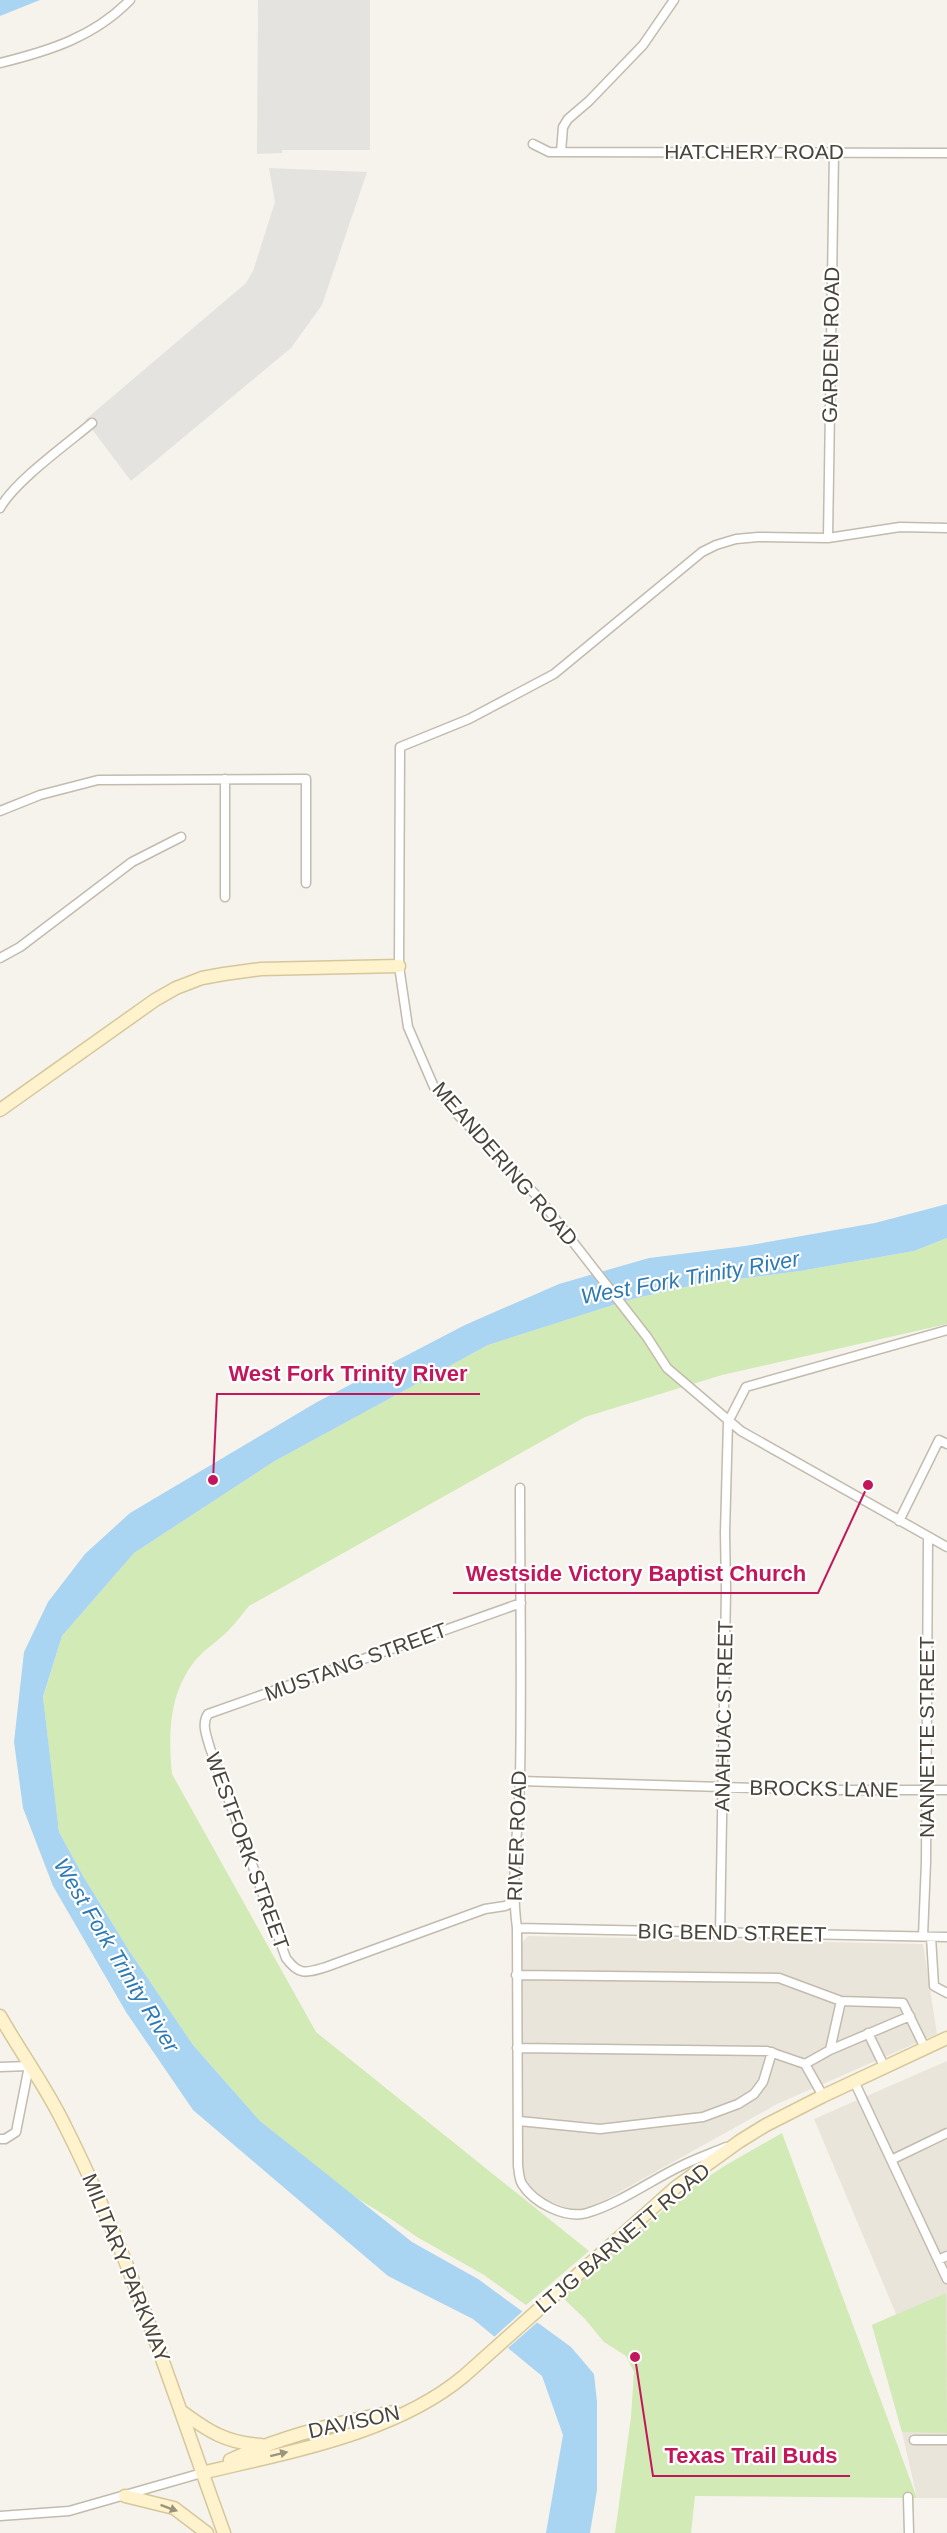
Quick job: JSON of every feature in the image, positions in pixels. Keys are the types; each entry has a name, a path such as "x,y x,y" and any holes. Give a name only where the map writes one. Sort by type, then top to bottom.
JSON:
{"street":[{"path":"0,63 75,40 99,26 130,0"},
{"path":"561,152 563,127 568,118 589,101 643,45 674,0"},
{"name":"HATCHERY ROAD","path":"532,144 549,152 947,153"},
{"name":"GARDEN ROAD","path":"828,538 834,152"},
{"path":"0,508 5,499 20,484 92,423"},
{"path":"828,538 900,527 947,528"},
{"name":"MEANDERING ROAD","path":"828,538 758,537 716,544 702,552 554,674 469,720 400,747 399,966 408,1027 434,1087 457,1114 538,1197 647,1337 667,1368 728,1422 947,1547"},
{"path":"225,779 225,897"},
{"path":"0,811 40,795 98,780 306,779 306,883"},
{"path":"0,958 20,947 132,862 181,837"},
{"path":"0,1110 155,1000 201,978 261,969 399,966"},
{"name":"ANAHUAC STREET","path":"720,1934 726,1590 724,1533 728,1422 746,1387 947,1330"},
{"path":"898,1521 939,1440 947,1444"},
{"name":"RIVER ROAD","path":"520,1488 520,1781 513,1902 517,1928 518,2166 521,2183 541,2202 557,2210 574,2214 586,2213 621,2199 683,2164 740,2141"},
{"name":"NANNETTE STREET","path":"928,1537 927,1937 934,1986 947,1993"},
{"name":"MUSTANG STREET","path":"205,1730 205,1717 208,1714 520,1603"},
{"name":"WESTFORK STREET","path":"205,1730 286,1958 294,1970 301,1972 326,1968 485,1909 505,1906 513,1902"},
{"name":"BROCKS LANE","path":"520,1781 947,1790"},
{"name":"BIG BEND STREET","path":"517,1928 947,1937"},
{"path":"516,1975 779,1978 841,2001 903,2003 926,2048"},
{"path":"830,2050 841,2001"},
{"name":"MILITARY PARKWAY","path":"0,2016 64,2123 81,2158 130,2274 224,2533"},
{"path":"805,2064 830,2050 910,2016"},
{"path":"868,2033 884,2066"},
{"name":"LTJG BARNETT ROAD","path":"410,2410 451,2387 676,2187 740,2141 766,2124 947,2038"},
{"path":"517,2048 772,2052 805,2064 823,2096"},
{"path":"519,2121 600,2129 703,2117 738,2104 754,2094 763,2082 772,2052"},
{"path":"0,2067 30,2066 16,2132 5,2139 0,2139"},
{"path":"854,2081 947,2279"},
{"path":"891,2160 947,2133"},
{"path":"938,2260 947,2256"},
{"name":"DAVISON","path":"202,2473 262,2445 341,2422 410,2410"},
{"name":"DAVISON","path":"0,2516 69,2511 345,2436 410,2410"},
{"path":"181,2411 218,2436 234,2442 262,2445"},
{"path":"914,2440 947,2440"},
{"path":"125,2496 174,2508 207,2533"},
{"path":"908,2497 909,2533"}],"shaded area":[{"path":"258,0 370,0 370,150 282,150 282,153 257,154"},
{"path":"269,168 367,172 322,305 291,348 131,481 85,420 246,283 253,271 275,202"},
{"path":"528,1936 923,1944 937,2034 777,2104 589,2209 569,2209 537,2196 524,2181 520,2166 520,1945"},
{"path":"947,2061 947,2498 917,2498 902,2432 872,2325 896,2314 814,2119"}],"green space":[{"path":"947,1238 947,1324 722,1375 585,1417 249,1606 228,1631 198,1658 179,1688 172,1715 170,1745 172,1774 316,2032 589,2251 526,2305 484,2275 417,2237 350,2194 260,2121 193,2045 130,1952 59,1832 43,1698 62,1636 134,1553 273,1462 488,1345 632,1299 699,1284 800,1271 914,1251"},
{"path":"782,2133 917,2498 695,2496 691,2533 615,2533 631,2417 634,2372 626,2356 604,2342 563,2298 682,2194 726,2165"},
{"path":"946,2293 947,2433 902,2432 872,2325"}],"water":[{"path":"0,0 40,0 0,16"},
{"path":"947,1204 947,1238 914,1251 800,1271 699,1284 632,1299 488,1345 273,1462 134,1553 62,1636 43,1697 59,1832 130,1952 193,2045 260,2121 412,2242 478,2279 571,2347 594,2374 597,2402 597,2490 590,2533 546,2533 563,2435 542,2376 473,2319 388,2276 193,2110 126,2012 53,1886 23,1808 14,1742 24,1652 48,1602 85,1554 130,1513 317,1402 465,1325 559,1284 649,1258 745,1246 875,1223"}],"pier":[{"path":"525,2309 540,2320 507,2349 493,2338"}],"place":[{"name":"West Fork Trinity River","path":"213,1480"},
{"name":"Westside Victory Baptist Church","path":"868,1485"},
{"name":"Texas Trail Buds","path":"635,2357"}]}
